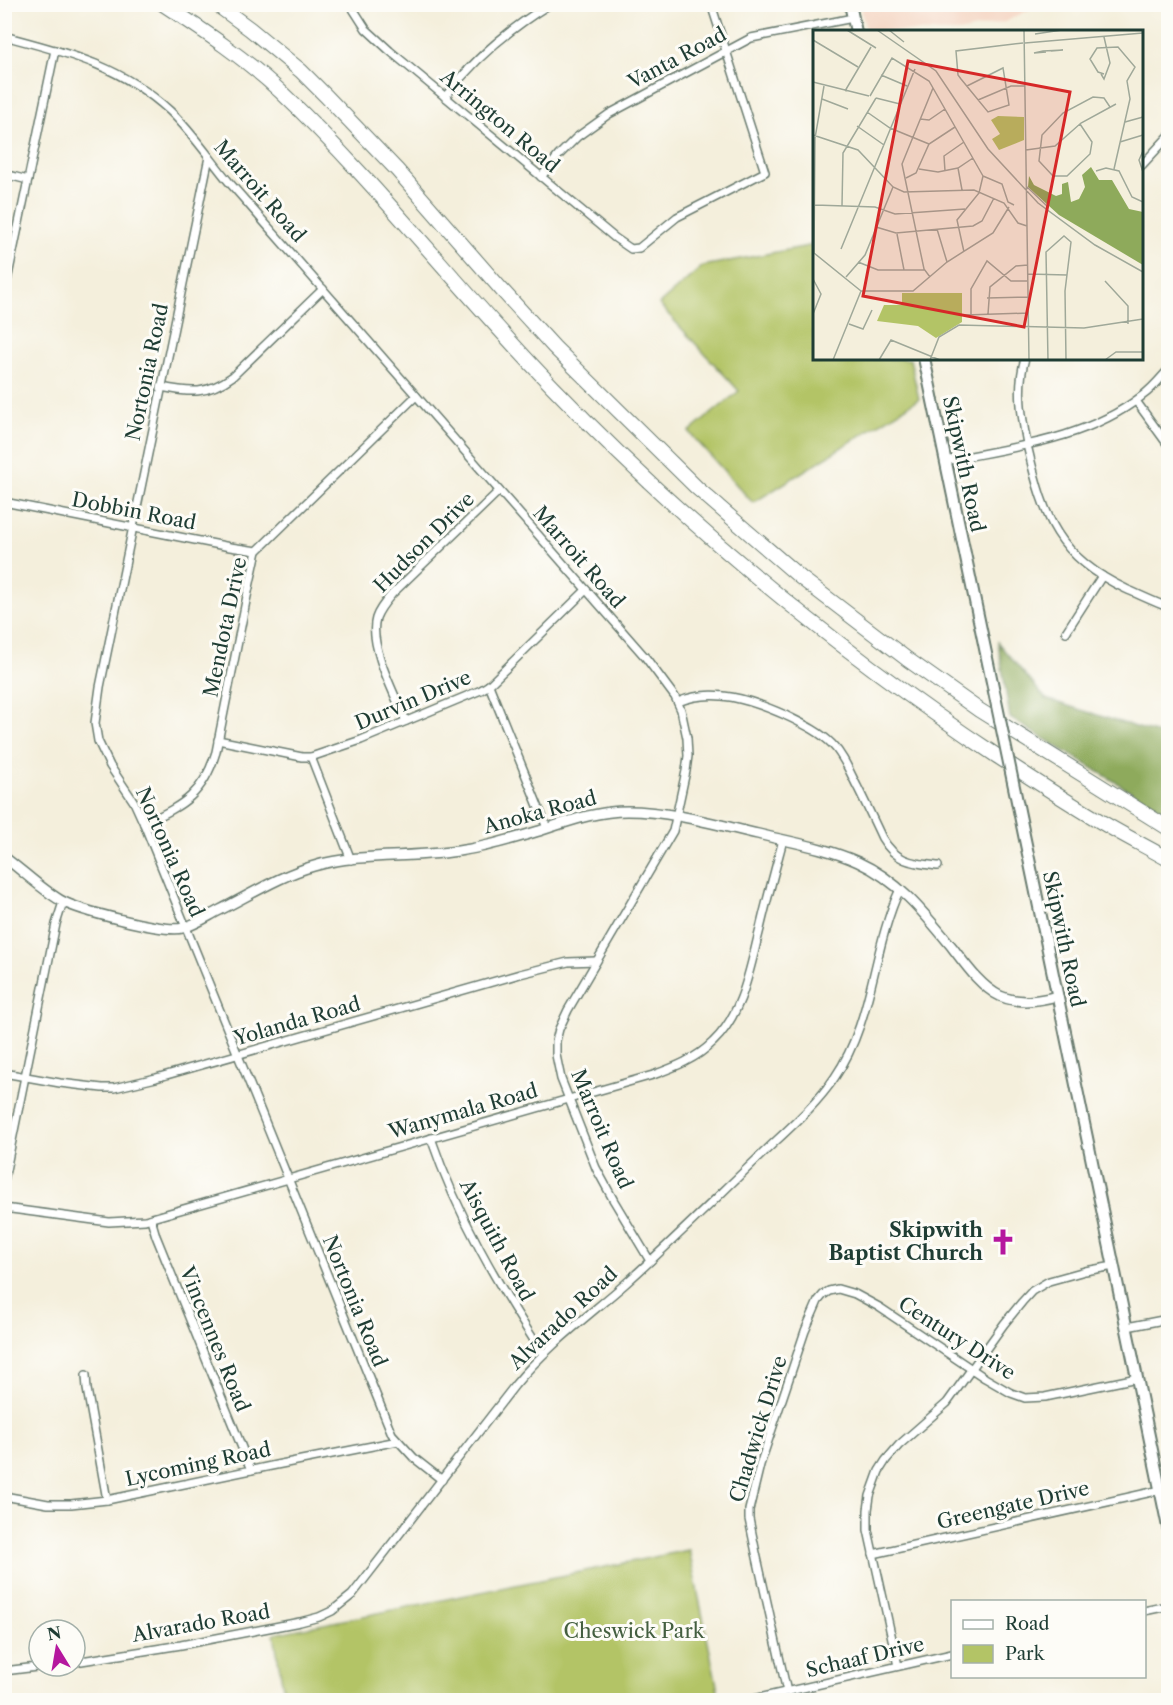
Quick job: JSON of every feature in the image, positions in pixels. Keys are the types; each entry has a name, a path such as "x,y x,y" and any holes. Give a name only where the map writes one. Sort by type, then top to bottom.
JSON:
{"highway":[{"path":"163,4 204,30 281,92 376,189 554,389 654,487 783,600 881,676 963,733 1098,820 1168,859"},
{"path":"216,4 301,71 326,96 397,170 568,362 705,495 801,578 907,659 979,710 1168,828"}],"main road":[{"path":"850,4 856,30"},
{"name":"Skipwith Road","path":"924,360 1168,1527"}],"street":[{"name":"Arrington Road","path":"350,4 357,18 371,34 626,247 634,249 639,248 677,217 765,172 726,51"},
{"path":"445,96 468,68 501,39 550,4"},
{"path":"711,4 726,51"},
{"name":"Vanta Road","path":"541,177 559,155 593,124 631,101 751,38 853,18"},
{"name":"Marroit Road","path":"4,36 100,65 150,94 172,113 664,680 678,702 687,738 688,756 673,831 568,1010 556,1041 559,1069 568,1099 600,1176 650,1261"},
{"path":"4,295 55,50"},
{"path":"1143,164 1168,137"},
{"name":"Nortonia Road","path":"209,157 100,687 95,723 98,741 103,755 134,802 144,824 392,1434 414,1458 442,1480"},
{"path":"4,174 28,180"},
{"path":"161,387 195,392 207,390 224,382 323,289"},
{"path":"1025,360 1020,385 1020,406 1040,497 1051,522 1069,549 1090,568 1153,602 1168,607"},
{"path":"945,461 1057,438 1092,426 1136,401 1168,370"},
{"name":"Mendota Drive","path":"144,824 178,806 197,791 213,762 257,551 416,396"},
{"path":"1136,401 1168,445"},
{"name":"Hudson Drive","path":"406,721 376,645 375,627 378,614 392,594 499,491"},
{"name":"Dobbin Road","path":"4,502 257,551"},
{"path":"1066,632 1102,576"},
{"name":"Durvin Drive","path":"218,740 311,757 361,740 489,685 586,590"},
{"path":"489,685 547,828"},
{"path":"678,702 700,696 741,698 792,718 821,734 832,744 845,762 889,849 905,861 938,866"},
{"path":"311,757 351,860"},
{"name":"Anoka Road","path":"4,857 63,902 145,926 168,929 185,927 289,875 318,865 482,847 594,814 637,811 675,816 783,840 860,862 889,880 916,903 965,964 992,991 1018,1001 1057,996"},
{"name":"Wanymala Road","path":"4,1208 109,1222 151,1219 674,1068 702,1052 714,1042 730,1021 746,981 783,840"},
{"name":"Alvarado Road","path":"87,1660 300,1622 320,1617 341,1605 360,1586 515,1385 543,1354 650,1261 789,1129 836,1076 852,1044 865,1006 890,914 900,889"},
{"path":"4,1180 56,924 63,902"},
{"name":"Yolanda Road","path":"4,1073 87,1088 114,1088 529,972 568,962 596,961"},
{"name":"Aisquith Road","path":"431,1138 457,1204 478,1247 543,1354"},
{"name":"Vincennes Road","path":"151,1219 251,1470"},
{"path":"898,1666 868,1530 868,1510 873,1485 879,1471 899,1445 947,1403 1004,1324 1032,1291 1061,1277 1114,1266"},
{"name":"Century Drive","path":"832,1290 844,1290 879,1307 972,1369 1011,1393 1025,1398 1137,1378"},
{"name":"Chadwick Drive","path":"787,1692 756,1553 749,1510 760,1465 810,1319 818,1301 832,1290"},
{"path":"1127,1327 1168,1319"},
{"path":"86,1375 107,1500"},
{"name":"Lycoming Road","path":"4,1496 64,1505 107,1500 398,1442"},
{"name":"Greengate Drive","path":"873,1554 1161,1490"},
{"path":"1146,1611 1168,1606"},
{"name":"Schaaf Drive","path":"750,1701 951,1654"},
{"path":"4,1671 27,1668"}],"shaded area":[{"path":"860,4 1036,5 1005,22 968,30 866,30"}],"green space":[{"path":"813,245 813,360 910,360 919,399 753,503 689,432 739,391 659,304 703,266"},
{"path":"998,643 1046,699 1168,737 1168,814 1010,718"},
{"name":"Cheswick Park","path":"689,1550 720,1700 285,1700 274,1634"}],"place":[{"name":"Skipwith Baptist Church","path":"1003,1242"}]}
